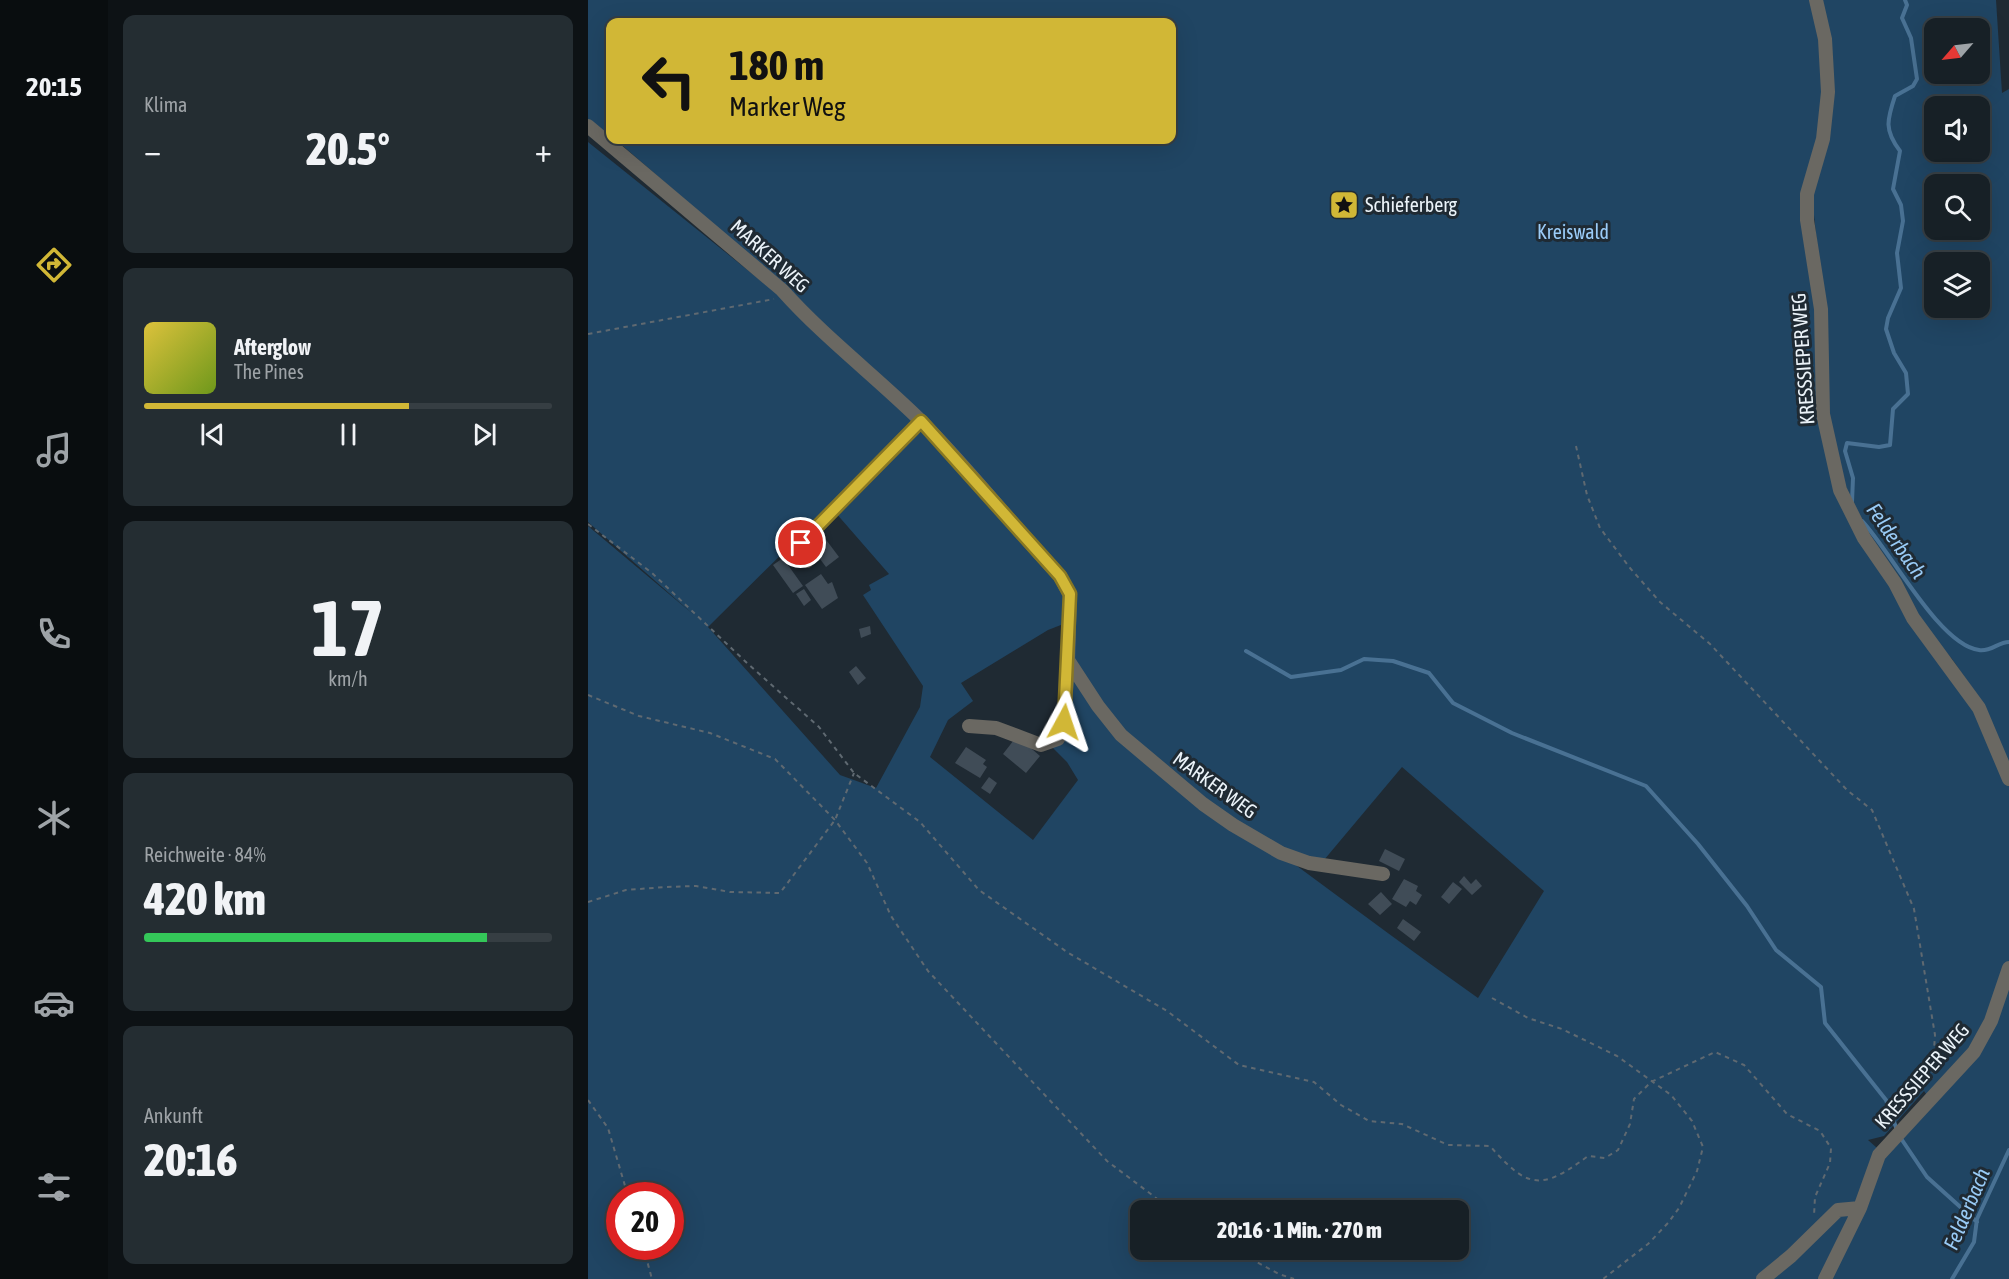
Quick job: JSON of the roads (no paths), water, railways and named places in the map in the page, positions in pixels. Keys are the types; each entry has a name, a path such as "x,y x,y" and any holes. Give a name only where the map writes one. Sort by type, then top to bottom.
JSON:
{"street":[{"name":"KRESSSIEPER WEG","path":"1816,0 1825,39 1828,92 1823,139 1807,194 1807,220 1821,309 1823,414 1840,490 1864,538 1895,583 1913,618 1979,708 2009,779"},
{"name":"MARKER WEG","path":"588,126 606,141"},
{"name":"MARKER WEG","path":"609,144 788,297 807,317 864,366 921,421 1060,576 1070,594 1064,722 1058,739 1041,745 996,728 969,726"},
{"path":"807,561 801,543 921,421"},
{"name":"MARKER WEG","path":"1068,660 1098,706 1121,735 1176,782 1233,825 1281,852 1309,863 1383,874"},
{"name":"KRESSSIEPER WEG","path":"1825,1279 1860,1208 1879,1155 1974,1052 1983,1037 2009,968"},
{"path":"1763,1279 1838,1210 1860,1208"}],"waterway":[{"name":"Felderbach","path":"1852,502 1853,478 1845,451 1847,443 1879,447 1890,445 1893,409 1908,394 1906,373 1894,353 1886,329 1888,318 1901,288 1897,253 1903,221 1901,205 1893,189 1900,151 1891,137 1888,125 1895,96 1913,86 1917,79 1911,38 1902,18 1907,5 1905,0"},
{"name":"Felderbach","path":"1862,521 1932,615 1948,632 1964,644 1979,650 1987,650 2009,642"},
{"path":"1246,651 1291,677 1341,670 1364,659 1393,661 1429,673 1453,703 1512,733 1646,786 1698,844 1747,906 1776,950 1821,987 1825,1023 1886,1100 1897,1130"},
{"path":"1900,1137 1927,1177 1977,1222"},
{"name":"Felderbach","path":"1952,1279 1974,1242 1977,1219 2009,1150"}],"place":[{"name":"Schieferberg","path":"1344,205"}],"park label":[{"name":"Kreiswald","path":"1573,232"}]}
